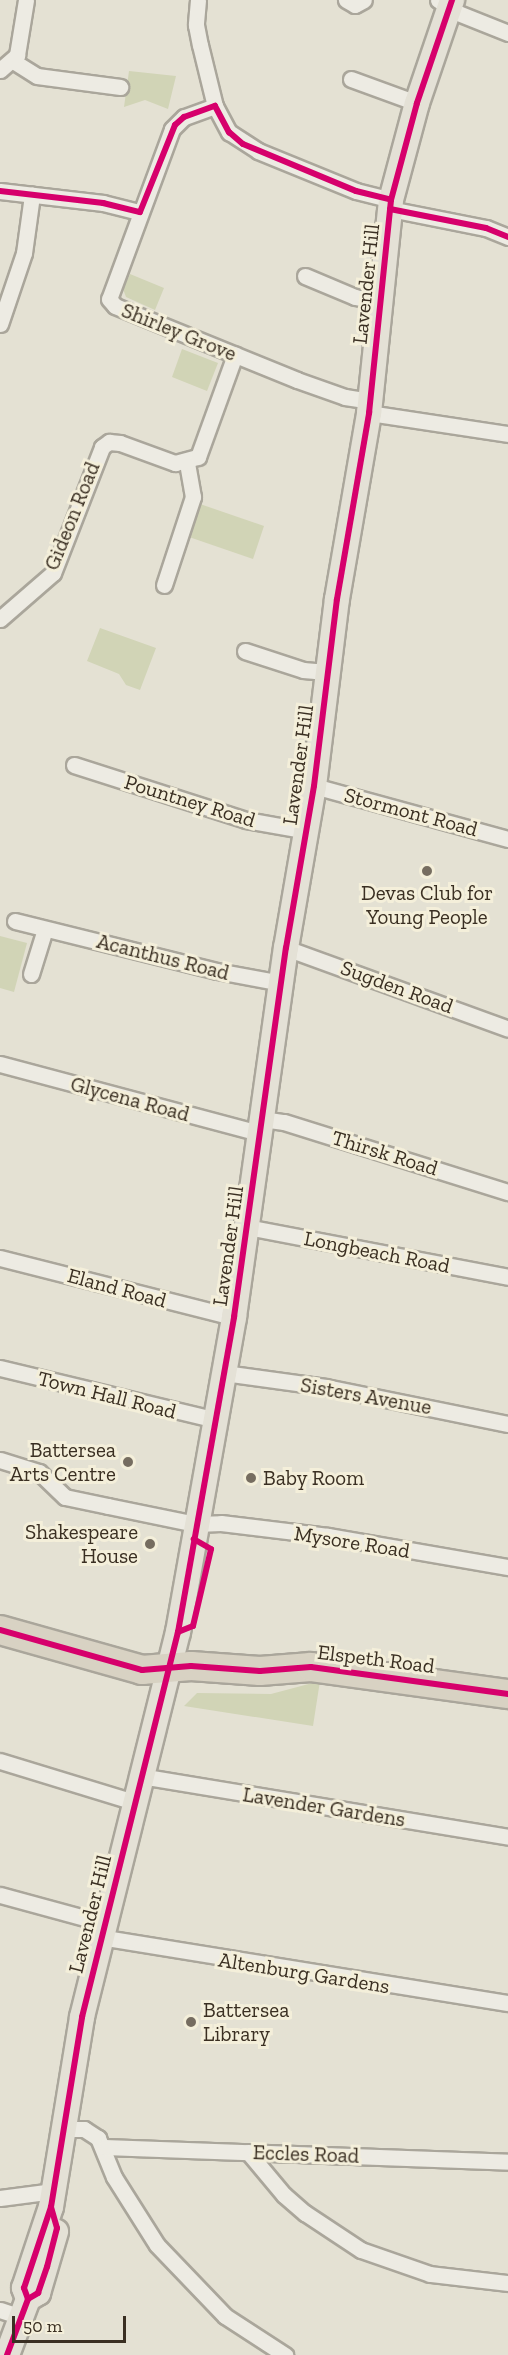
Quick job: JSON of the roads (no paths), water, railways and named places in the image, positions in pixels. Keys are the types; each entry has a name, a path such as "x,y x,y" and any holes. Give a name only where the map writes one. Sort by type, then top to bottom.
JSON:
{"highway":[{"name":"Elspeth Road","path":"0,1630 142,1670 168,1666 260,1671 325,1668 508,1694"}],"main road":[{"name":"Lavender Hill","path":"7,2355 16,2309 52,2199 82,2017 168,1666 196,1524 213,1419 234,1317 286,948 314,786 327,672 369,407 391,204 446,2"}],"street":[{"path":"26,0 19,48 6,65 37,76 120,87"},
{"path":"198,0 196,25 215,106 229,132 243,144 391,204 486,228 508,237"},
{"path":"346,0 355,5 364,0"},
{"path":"446,2 508,33"},
{"path":"351,80 417,103"},
{"name":"Shirley Grove","path":"215,106 184,117 172,129 111,289 112,304 369,407 508,434"},
{"path":"0,191 140,212"},
{"path":"0,324 24,253 32,195"},
{"path":"305,276 355,297 380,302"},
{"path":"164,585 193,497 187,463 204,448 235,355"},
{"name":"Gideon Road","path":"0,619 53,573 102,447 110,442 120,443 175,464 187,463"},
{"path":"246,651 303,670 327,672"},
{"name":"Pountney Road","path":"74,765 246,820 306,831"},
{"name":"Stormont Road","path":"314,786 508,839"},
{"name":"Acanthus Road","path":"15,921 226,973 281,983"},
{"path":"31,974 45,928"},
{"name":"Sugden Road","path":"286,948 508,1029"},
{"name":"Glycena Road","path":"0,1064 261,1126"},
{"name":"Thirsk Road","path":"261,1126 508,1192"},
{"name":"Longbeach Road","path":"247,1227 508,1277"},
{"name":"Eland Road","path":"0,1258 234,1317"},
{"name":"Town Hall Road","path":"0,1368 213,1419"},
{"name":"Sisters Avenue","path":"224,1373 326,1387 508,1424"},
{"name":"Mysore Road","path":"0,1460 39,1472 65,1497 196,1524 238,1525 328,1536 508,1567"},
{"path":"0,1761 134,1802"},
{"name":"Lavender Gardens","path":"141,1776 508,1837"},
{"name":"Altenburg Gardens","path":"0,1895 102,1930 508,2003"},
{"path":"64,2128 91,2132 105,2147 114,2177 157,2246 225,2316 285,2355"},
{"name":"Eccles Road","path":"105,2147 508,2162"},
{"path":"248,2152 291,2201 361,2250 430,2274 508,2283"},
{"path":"0,2198 52,2199"}],"place":[{"name":"Devas Club for Young People","path":"427,871"},
{"name":"Battersea Arts Centre","path":"128,1462"},
{"name":"Baby Room","path":"251,1478"},
{"name":"Shakespeare House","path":"150,1544"},
{"name":"Battersea Library","path":"191,2022"}]}
